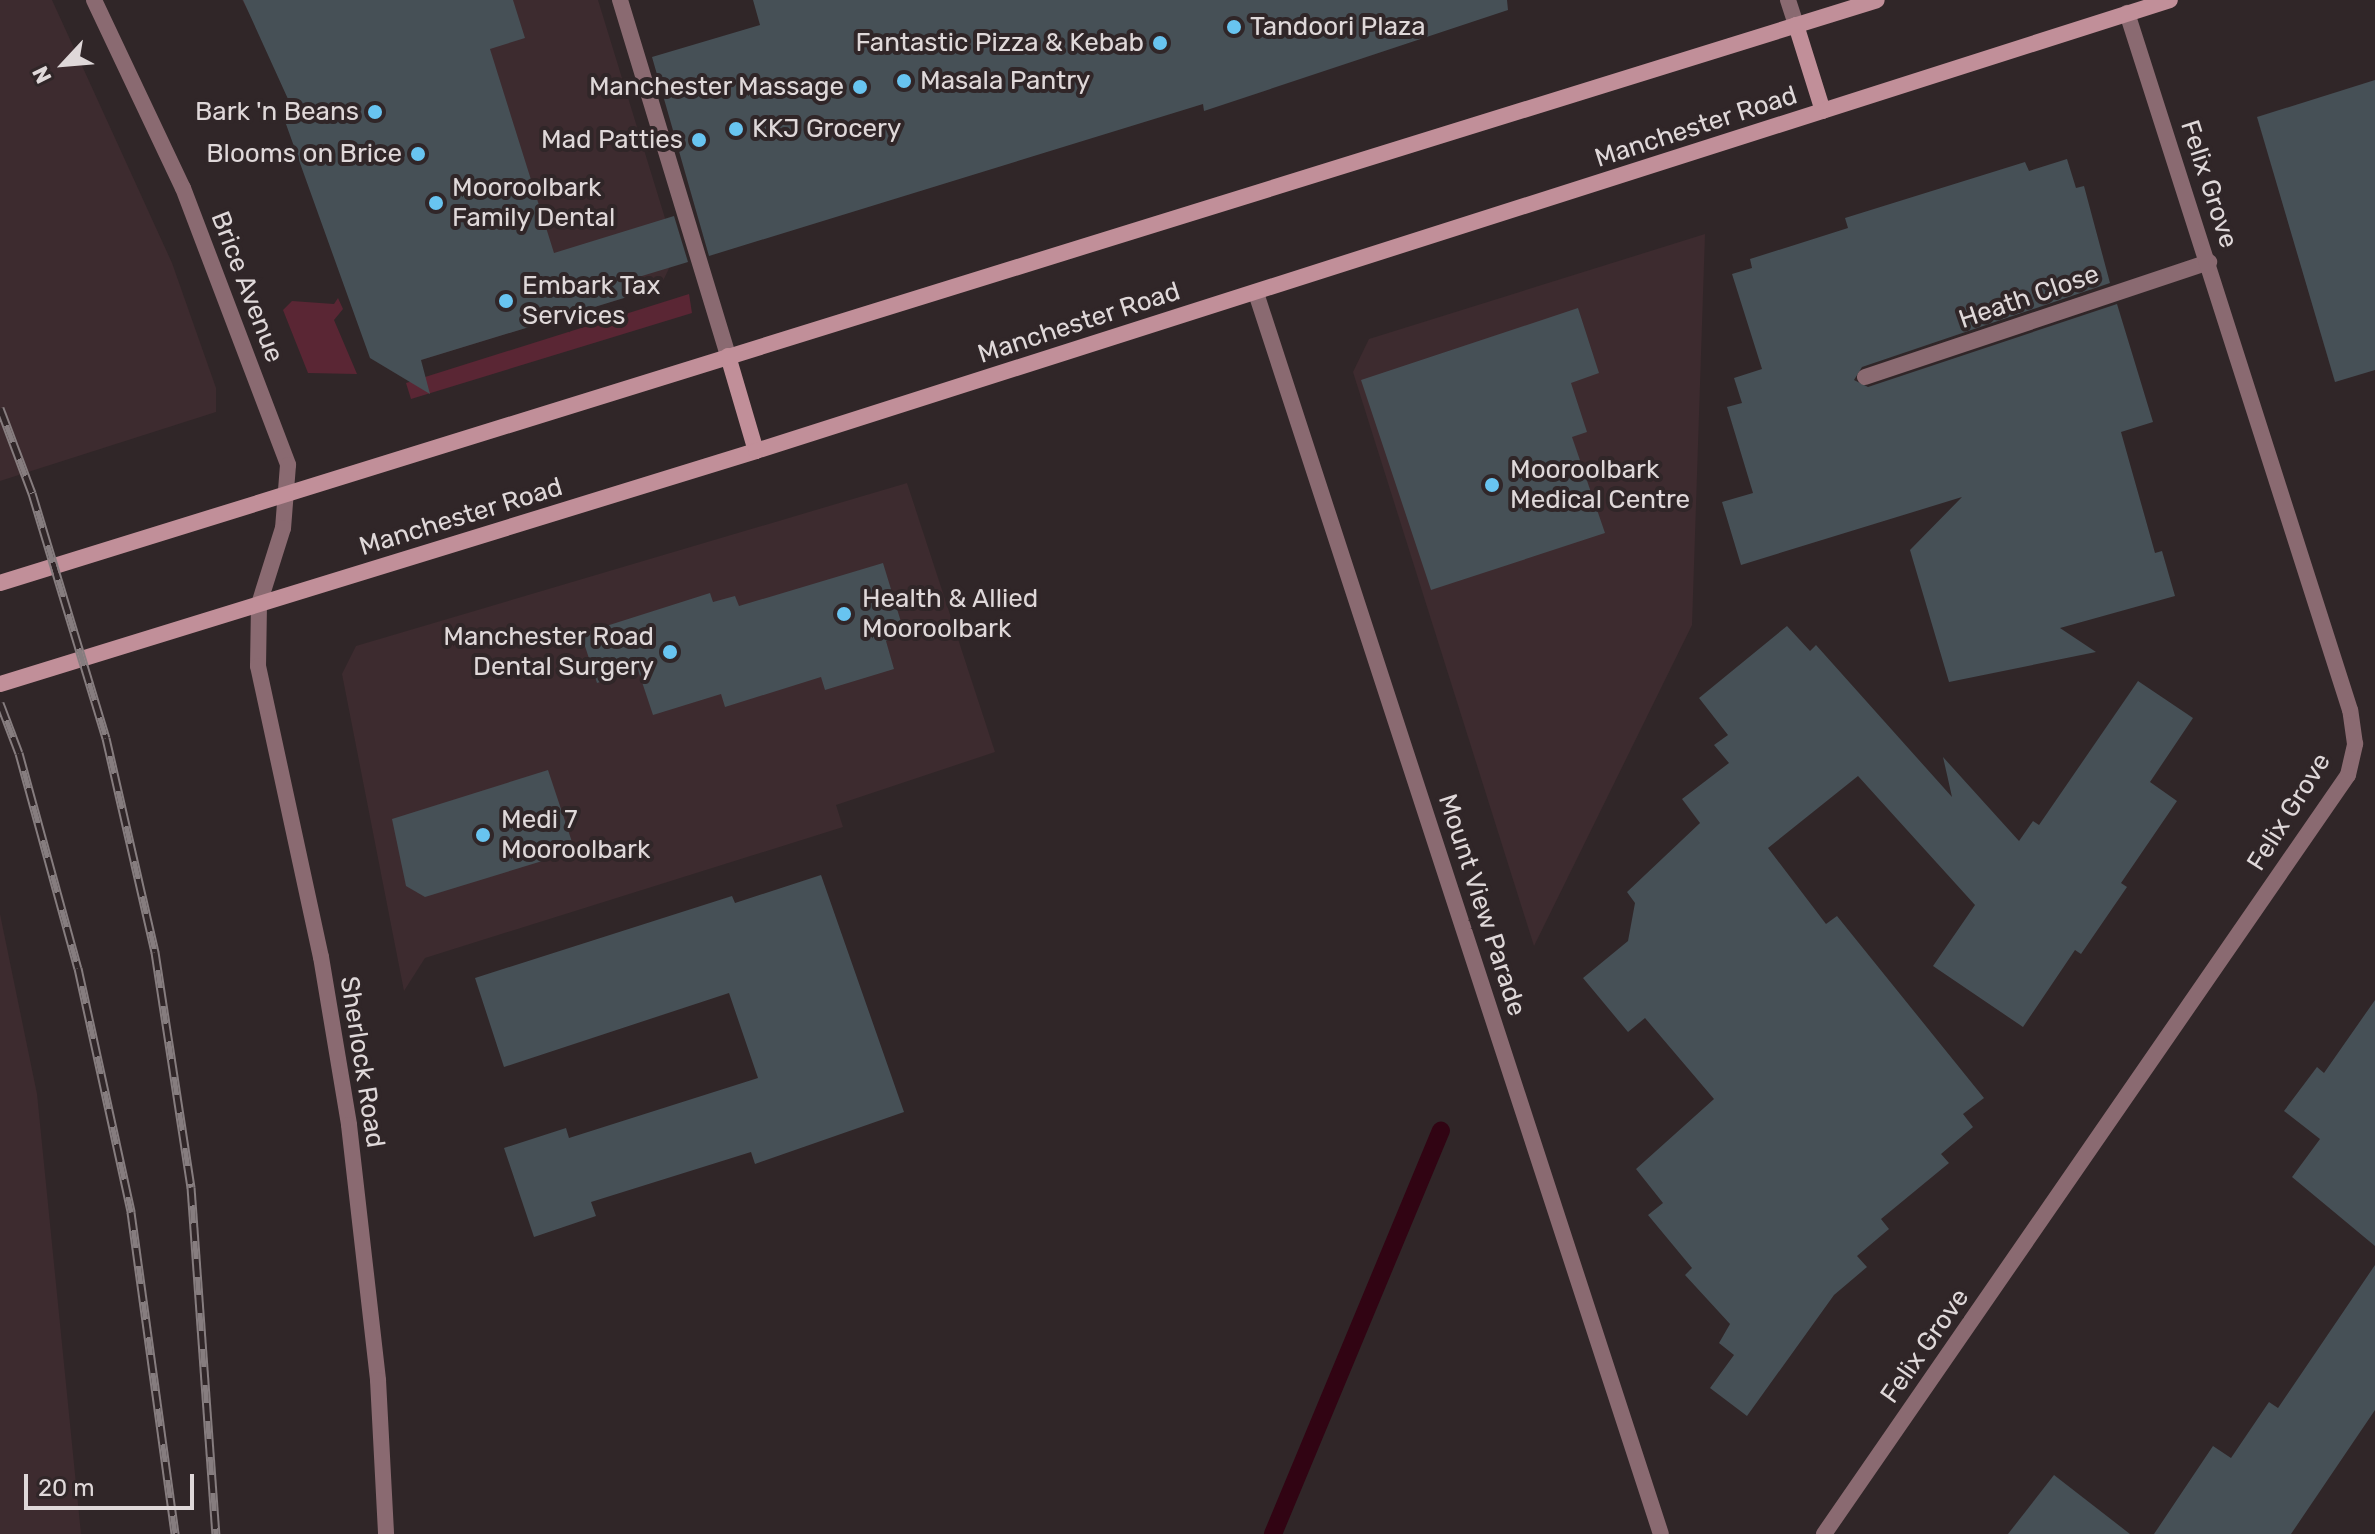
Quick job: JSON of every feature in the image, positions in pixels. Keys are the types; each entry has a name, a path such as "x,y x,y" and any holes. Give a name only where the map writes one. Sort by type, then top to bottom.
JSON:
{"main road":[{"path":"0,583 1877,0"},
{"name":"Manchester Road","path":"0,684 756,451 2170,0"},
{"path":"1796,25 1823,111"},
{"path":"728,356 756,451"}],"street":[{"name":"Brice Avenue","path":"94,0 151,115 285,452 289,493 259,604"},
{"path":"620,0 728,356"},
{"path":"1788,0 1796,25"},
{"name":"Felix Grove","path":"1824,1534 2348,775 2355,744 2350,710 2127,13"},
{"name":"Heath Close","path":"1865,377 2209,262"},
{"name":"Mount View Parade","path":"1256,293 1661,1534"},
{"name":"Sherlock Road","path":"259,604 261,687 321,957 349,1125 378,1380 386,1534"}],"shaded area":[{"path":"0,0 52,0 172,263 216,388 216,412 0,481"},
{"path":"242,0 598,0 676,254 660,287 421,360 412,357 301,108"},
{"path":"1705,234 1692,625 1534,946 1353,372 1369,339"},
{"path":"689,294 692,313 411,399 406,383"},
{"path":"338,298 343,309 334,320 357,374 308,373 283,310 292,301 334,304"},
{"path":"907,483 995,752 836,805 843,827 425,958 404,991 342,674 356,646"},
{"path":"0,914 37,1094 81,1534 0,1534"}],"building":[{"path":"243,0 513,0 525,38 490,49 554,253 674,216 688,262 632,279 637,294 421,360 430,394 370,358 282,113 293,110"},
{"path":"753,0 1507,0 1508,10 1204,111 1203,104 709,256 652,57 760,25"},
{"path":"2375,80 2375,370 2335,382 2257,117"},
{"path":"2067,159 2076,188 2084,186 2110,283 1862,367 1854,380 1868,387 2117,304 2153,422 2121,432 2155,553 2162,551 2175,596 2060,628 2096,652 1949,682 1910,550 1962,497 1741,565 1722,502 1753,493 1727,407 1742,403 1734,378 1762,369 1732,274 1752,268 1750,259 1848,228 1845,218 2025,162 2029,171"},
{"name":"Mooroolbark Medical Centre","path":"1578,308 1599,373 1571,383 1587,432 1572,437 1605,533 1431,590 1361,380"},
{"path":"883,563 905,635 886,641 894,669 825,690 821,677 725,707 721,694 653,715 638,670 597,683 581,634 710,593 713,602 735,596 739,606"},
{"path":"1787,626 1810,651 1816,645 1952,797 1943,757 2019,841 2033,821 2039,825 2138,681 2193,718 2150,782 2177,801 2121,883 2127,887 2081,954 2075,950 2023,1027 1933,966 1975,905 1858,776 1768,848 1826,924 1837,916 1984,1098 1963,1114 1973,1127 1941,1154 1949,1163 1881,1219 1889,1229 1857,1256 1867,1267 1834,1295 1747,1416 1710,1388 1734,1355 1719,1343 1730,1324 1685,1275 1692,1268 1648,1215 1663,1203 1636,1169 1714,1099 1645,1018 1628,1032 1583,978 1628,941 1635,903 1627,892 1700,823 1682,799 1729,763 1714,745 1728,735 1699,698"},
{"name":"Medi 7 Mooroolbark","path":"548,770 575,851 425,897 406,886 392,819"},
{"path":"821,875 904,1112 755,1164 751,1152 591,1202 596,1216 534,1237 504,1148 566,1128 569,1138 758,1078 729,993 504,1067 475,978 732,896 735,903"},
{"path":"2375,1000 2375,1246 2292,1177 2320,1139 2284,1111 2317,1067 2324,1073"},
{"path":"2375,1265 2375,1410 2291,1534 2154,1534 2213,1446 2231,1458 2269,1402 2278,1408"},
{"path":"2054,1475 2130,1534 2008,1534"}],"waterway":[{"path":"1273,1534 1441,1131"}],"railway":[{"path":"0,408 32,493 106,738 155,952 191,1187 216,1534"},
{"path":"0,703 19,753 78,968 131,1212 175,1534"}],"place":[{"name":"Tandoori Plaza","path":"1234,27"},
{"name":"Fantastic Pizza & Kebab","path":"1160,43"},
{"name":"Masala Pantry","path":"904,81"},
{"name":"Manchester Massage","path":"860,87"},
{"name":"Bark 'n Beans","path":"375,112"},
{"name":"KKJ Grocery","path":"736,129"},
{"name":"Mad Patties","path":"699,140"},
{"name":"Blooms on Brice","path":"418,154"},
{"name":"Mooroolbark Family Dental","path":"436,203"},
{"name":"Embark Tax Services","path":"506,301"},
{"name":"Mooroolbark Medical Centre","path":"1492,485"},
{"name":"Health & Allied Mooroolbark","path":"844,614"},
{"name":"Manchester Road Dental Surgery","path":"670,652"},
{"name":"Medi 7 Mooroolbark","path":"483,835"}]}
